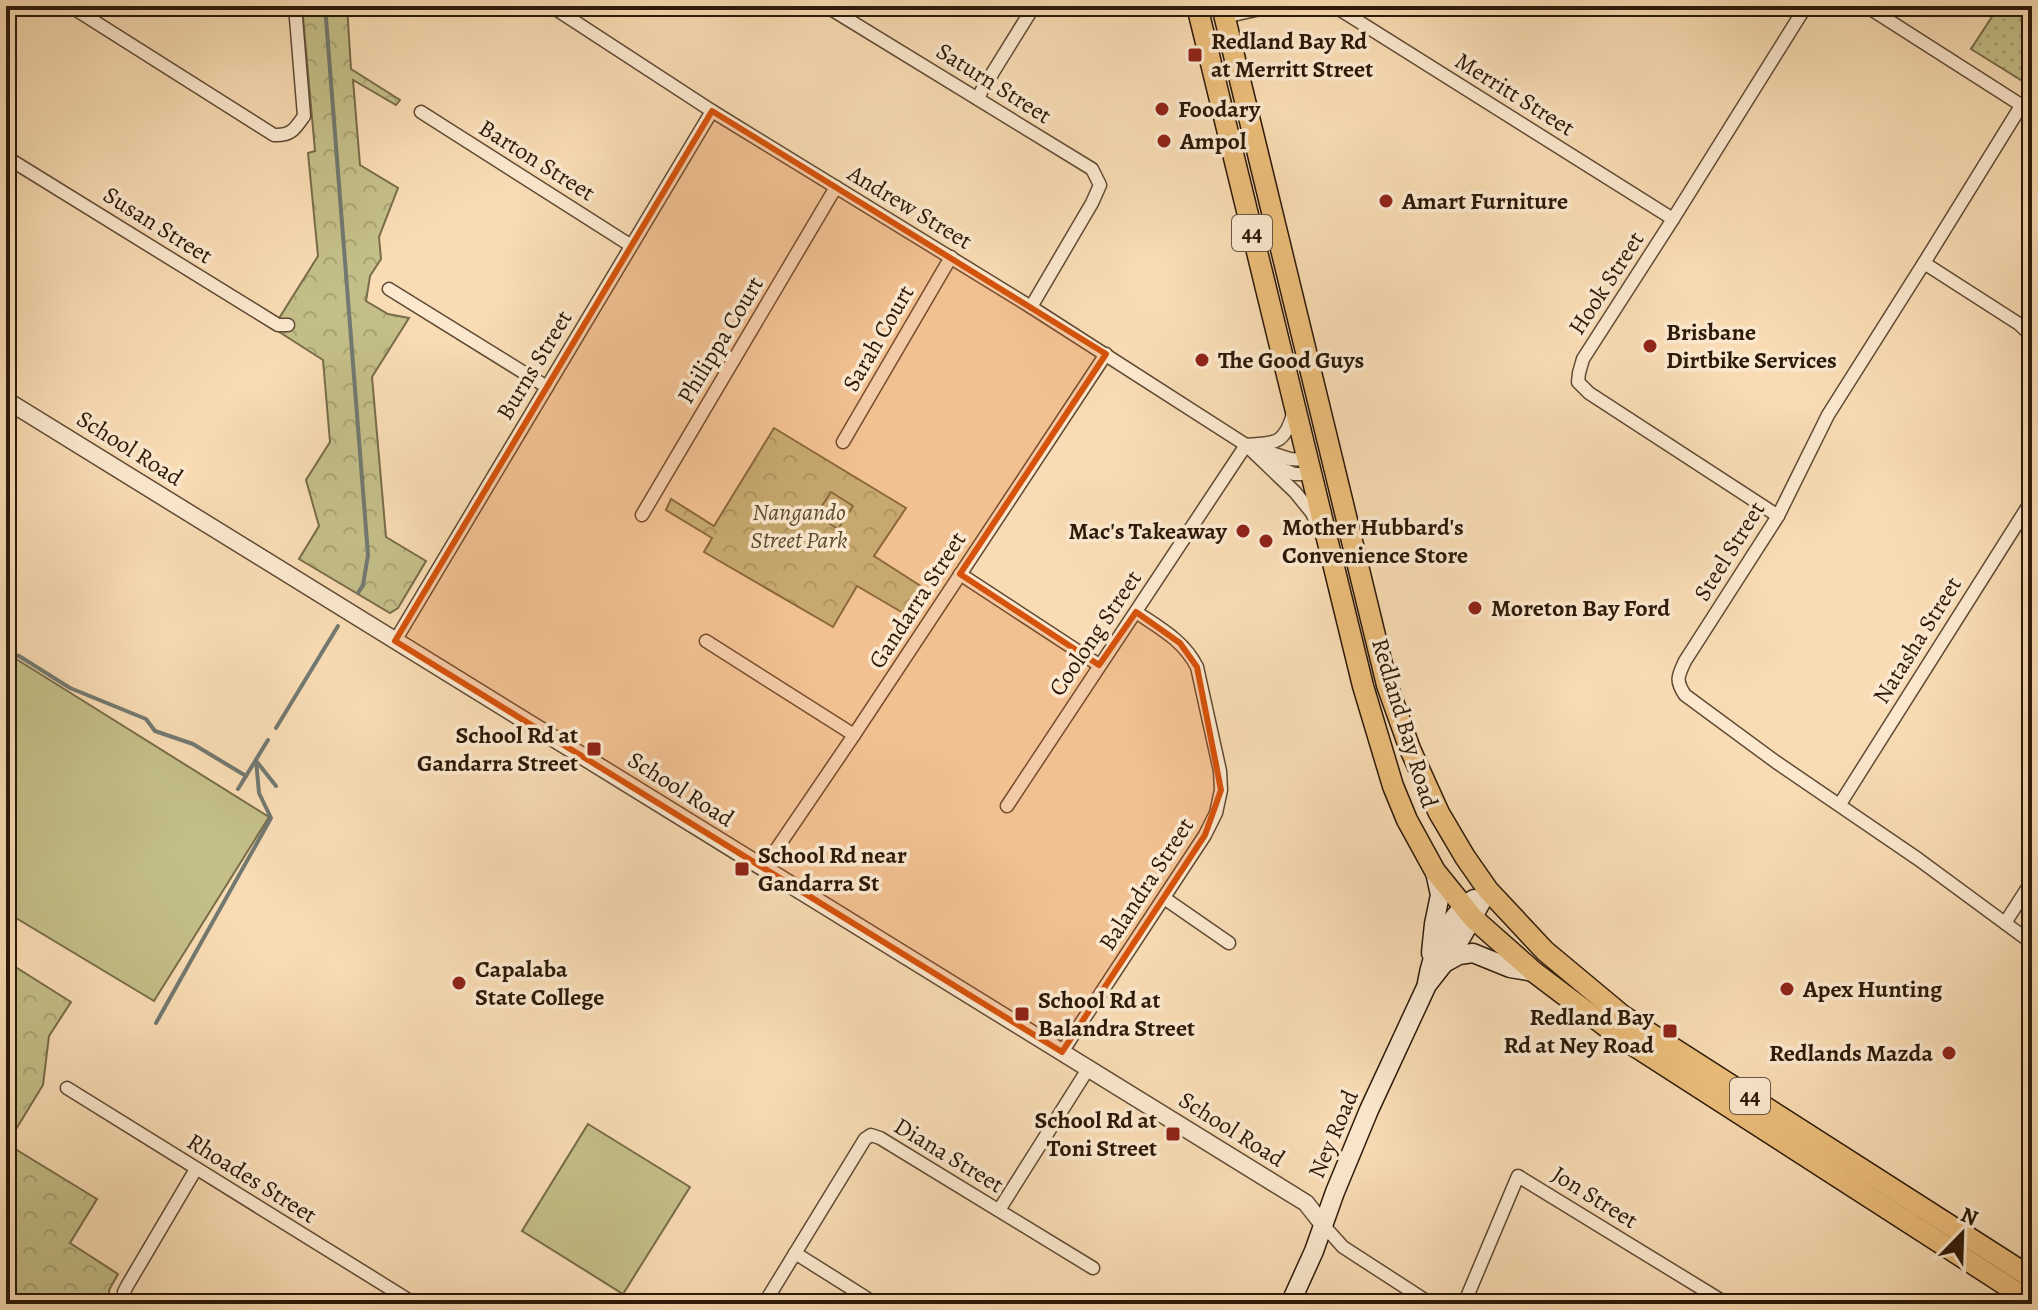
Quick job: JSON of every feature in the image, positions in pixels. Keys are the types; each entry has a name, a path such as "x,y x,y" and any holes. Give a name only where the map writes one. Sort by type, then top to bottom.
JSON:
{"main road":[{"name":"Redland Bay Road","path":"1197,6 1363,686 1393,786 1407,820 1435,871 1468,912 1534,972 1616,1034 2032,1302"},
{"name":"Redland Bay Road","path":"1223,11 1387,685 1410,749 1439,813 1465,857 1488,890 1545,951 1623,1016 2032,1278"},
{"path":"1310,467 1333,463"},
{"path":"1435,871 1440,895 1434,924 1438,961 1473,953 1510,968 1534,972"},
{"name":"Ney Road","path":"1290,1304 1369,1110 1438,961 1468,912 1488,890"}],"street":[{"path":"70,6 274,135 293,132 304,116 295,6"},
{"name":"Andrew Street","path":"551,6 712,111 1031,307 1246,445 1295,492 1312,513 1328,546"},
{"name":"Saturn Street","path":"826,6 1092,169 1100,185 1031,307"},
{"path":"978,99 1034,6"},
{"path":"1223,11 1273,6"},
{"name":"Merritt Street","path":"1334,6 1673,219"},
{"name":"Hook Street","path":"1778,516 1589,393 1578,382 1583,359 1806,6"},
{"path":"1866,6 2027,109"},
{"name":"Steel Street","path":"2027,109 1828,415 1778,516 1678,676 1679,686 1685,695 2032,943"},
{"name":"Burns Street","path":"395,641 712,111"},
{"name":"Barton Street","path":"421,112 630,245"},
{"name":"Susan Street","path":"6,157 278,325 288,325"},
{"name":"Philippa Court","path":"642,515 836,187"},
{"name":"Sarah Court","path":"843,442 951,257"},
{"path":"1924,263 2019,324 2032,336"},
{"path":"389,289 547,387"},
{"name":"Gandarra Street","path":"763,869 1106,354"},
{"name":"School Road","path":"6,400 1306,1203 1324,1226"},
{"path":"1246,445 1279,441 1285,436 1294,408"},
{"name":"Andrew Street","path":"1246,445 1310,467"},
{"name":"Coolong Street","path":"1007,806 1246,445"},
{"name":"Andrew Street","path":"1264,461 1294,474 1310,467"},
{"name":"Natasha Street","path":"1840,804 2032,500"},
{"path":"960,574 1099,665"},
{"name":"Balandra Street","path":"1062,1052 1205,835 1216,813 1221,790 1220,771 1197,667 1190,653 1169,634 1136,612"},
{"path":"706,641 854,735"},
{"path":"2005,923 2032,881"},
{"path":"1164,898 1229,943"},
{"path":"999,1210 1088,1069"},
{"name":"Rhoades Street","path":"67,1088 415,1304"},
{"name":"Diana Street","path":"764,1304 865,1139 871,1135 1093,1268"},
{"path":"125,1304 127,1286 196,1169"},
{"name":"Jon Street","path":"1464,1304 1518,1176 1727,1304"},
{"path":"1324,1226 1343,1247 1431,1304"},
{"path":"795,1253 876,1304"}],"highlighted area":[{"path":"712,111 1106,354 960,574 1099,665 1136,612 1180,643 1197,667 1221,790 1205,835 1062,1052 395,641"}],"green space":[{"path":"302,6 347,6 351,69 400,100 396,105 353,80 360,165 398,188 379,237 381,259 370,276 366,301 388,314 409,318 372,377 386,537 426,561 398,608 390,613 299,559 319,526 306,480 330,442 323,360 273,328 318,256 308,153 315,151"},
{"path":"1999,6 2032,6 2032,87 1971,49"},
{"name":"Nangando Street Park","path":"774,428 906,508 874,556 927,590 910,617 857,586 833,627 704,552 712,538 666,510 671,499 714,526"},
{"path":"831,492 853,506 838,529 816,515"},
{"path":"13,657 269,817 154,1001 6,912 6,668"},
{"path":"6,961 71,1002 49,1036 43,1085 7,1144 97,1199 70,1243 118,1274 109,1290 110,1304 6,1304 6,1231 13,1221 6,1216"},
{"path":"588,1124 690,1187 623,1294 522,1231"}],"waterway":[{"path":"325,6 368,555 363,585 358,593"},
{"path":"276,728 338,626"},
{"path":"6,664 13,655 19,656 70,688 146,719 155,731 193,744 246,776"},
{"path":"238,789 268,740"},
{"path":"156,1023 271,818 259,793 256,760"},
{"path":"257,762 276,786"}],"place":[{"name":"Redland Bay Rd at Merritt Street","path":"1195,55"},
{"name":"Foodary","path":"1162,109"},
{"name":"Ampol","path":"1164,141"},
{"name":"Amart Furniture","path":"1386,201"},
{"name":"Brisbane Dirtbike Services","path":"1650,346"},
{"name":"The Good Guys","path":"1202,360"},
{"name":"Mac's Takeaway","path":"1243,531"},
{"name":"Mother Hubbard's Convenience Store","path":"1266,541"},
{"name":"Moreton Bay Ford","path":"1475,608"},
{"name":"School Rd at Gandarra Street","path":"594,749"},
{"name":"School Rd near Gandarra St","path":"742,869"},
{"name":"Capalaba State College","path":"459,983"},
{"name":"Apex Hunting","path":"1787,989"},
{"name":"School Rd at Balandra Street","path":"1022,1014"},
{"name":"Redland Bay Rd at Ney Road","path":"1670,1031"},
{"name":"Redlands Mazda","path":"1949,1053"},
{"name":"School Rd at Toni Street","path":"1173,1134"}]}
